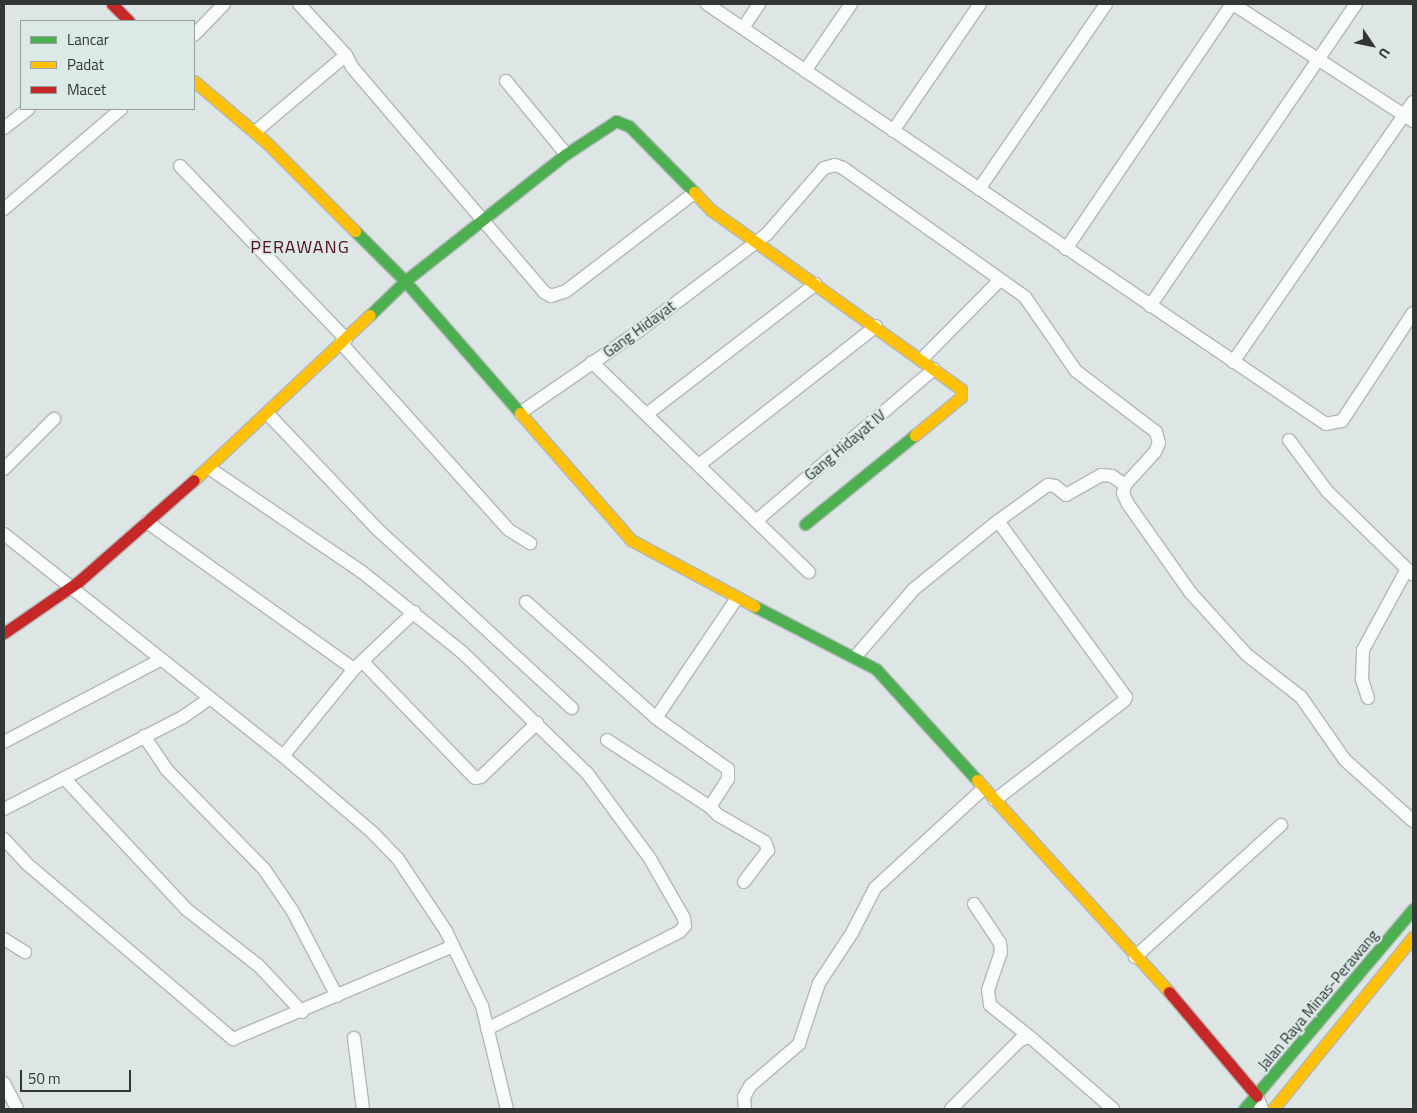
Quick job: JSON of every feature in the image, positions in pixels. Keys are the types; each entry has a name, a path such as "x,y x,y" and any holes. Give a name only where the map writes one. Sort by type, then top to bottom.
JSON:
{"street":[{"path":"195,34 224,4"},
{"path":"298,4 346,55 352,67 485,220 544,292 558,296 694,193"},
{"path":"707,4 1317,420 1326,424 1339,423 1413,313"},
{"path":"743,28 759,4"},
{"path":"805,70 850,4"},
{"path":"893,131 980,4"},
{"path":"979,189 1106,4"},
{"path":"1066,249 1232,4 1409,118"},
{"path":"1150,306 1356,4"},
{"path":"120,6 129,20"},
{"path":"255,132 346,55"},
{"path":"506,81 566,154"},
{"path":"195,82 255,132 405,281 631,540 737,598 856,656 876,669 1135,957 1199,1024 1257,1096 1262,1109"},
{"path":"1233,362 1409,118 1413,102"},
{"path":"4,128 27,110"},
{"path":"4,209 120,110"},
{"path":"4,633 72,586 209,468 268,414 405,281 485,220 566,154 619,121 629,126 711,210 960,387 961,397 805,524"},
{"name":"Gang Hidayat","path":"520,413 636,333 755,241 767,234 824,168 835,165 1000,280"},
{"path":"180,166 344,341 510,530 530,543"},
{"path":"921,360 1000,280 1024,298 1076,371 1159,437 1155,452 1124,485 1123,493 1128,504 1190,592 1247,655 1301,697 1345,760 1413,821"},
{"path":"647,414 816,284"},
{"path":"699,465 876,326"},
{"path":"592,362 809,572"},
{"name":"Gang Hidayat IV","path":"756,521 934,369"},
{"path":"268,414 376,528 572,708"},
{"path":"4,469 54,419"},
{"path":"1289,440 1327,491 1410,572 1363,650 1362,679 1368,698"},
{"path":"209,468 362,572 414,612 462,652 537,723 587,772 648,857 685,923 679,932 487,1029"},
{"path":"856,656 914,589 998,520 1048,486 1055,486 1066,495 1102,475 1112,476 1124,485"},
{"path":"995,800 1124,701 1126,697 998,520"},
{"path":"147,522 358,666 475,778 481,777 537,723"},
{"path":"4,534 72,586 283,756 372,832 398,859 453,946 482,1006 507,1109"},
{"path":"656,718 737,598"},
{"path":"526,602 656,718 728,769 728,779 710,807"},
{"path":"283,756 358,666 414,612"},
{"path":"4,742 162,659"},
{"path":"4,809 183,717 210,698"},
{"path":"144,736 166,769 264,868 292,910 337,996"},
{"path":"607,740 767,846 768,855 744,882"},
{"path":"64,778 186,908 259,966 302,1012"},
{"path":"745,1109 744,1096 750,1086 799,1044 818,983 852,933 876,888 984,788"},
{"path":"1135,957 1281,825"},
{"path":"4,839 26,863 120,940 226,1036 233,1039 242,1038 453,946"},
{"path":"974,904 1000,942 1001,952 988,990 990,1005 1113,1109"},
{"name":"Jalan Raya Minas-Perawang","path":"1244,1109 1257,1096 1413,909"},
{"path":"1273,1109 1413,937"},
{"path":"4,939 26,952"},
{"path":"951,1109 1020,1040 1030,1037"},
{"path":"354,1038 363,1109"},
{"path":"4,1083 17,1109"}],"traffic: fast":[{"path":"370,315 405,281 566,154 616,121 629,126 694,192"},
{"path":"355,231 405,281 520,413"},
{"path":"805,524 915,435"},
{"path":"754,606 876,669 977,780"},
{"path":"1244,1109 1413,909"}],"traffic: slow":[{"path":"195,82 266,142 355,231"},
{"path":"694,192 711,210 961,389 961,397 915,435"},
{"path":"194,480 370,315"},
{"path":"520,413 631,540 754,606"},
{"path":"977,780 1169,992"},
{"path":"1273,1109 1413,937"}],"traffic: jam":[{"path":"112,4 128,20"},
{"path":"4,633 78,582 194,480"},
{"path":"1169,992 1257,1096"}],"district":[{"name":"PERAWANG","path":"300,247"}]}
